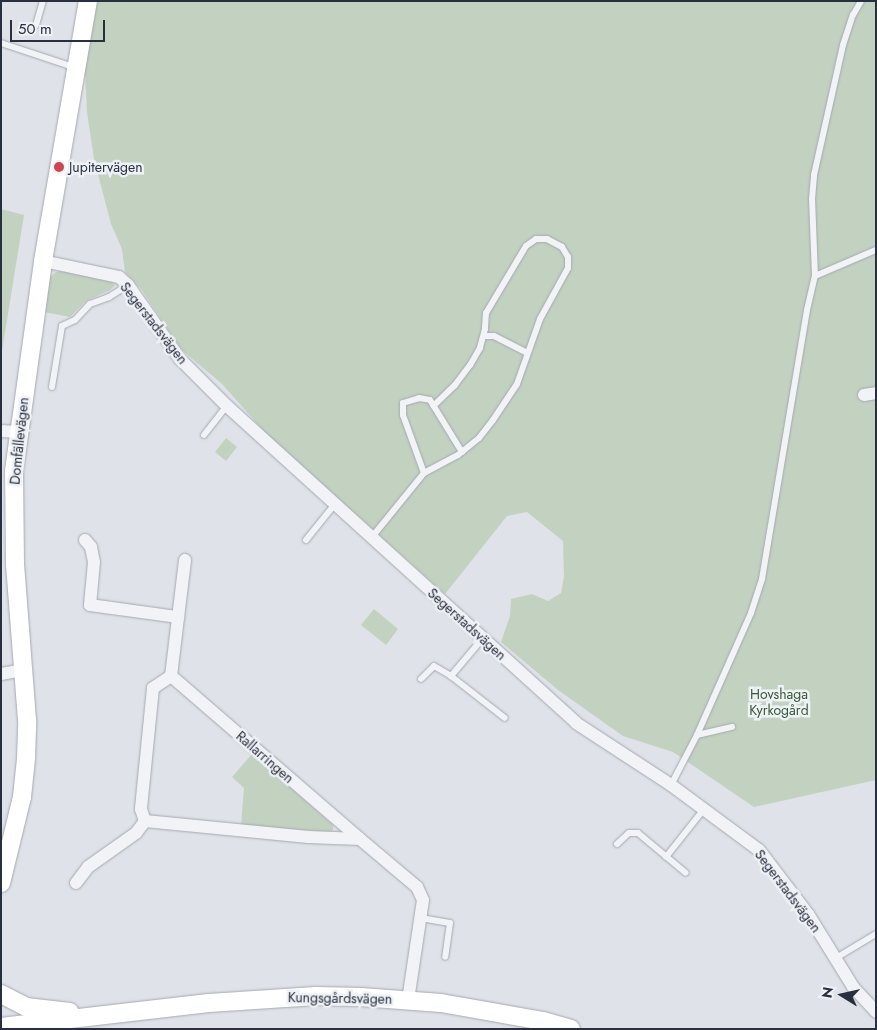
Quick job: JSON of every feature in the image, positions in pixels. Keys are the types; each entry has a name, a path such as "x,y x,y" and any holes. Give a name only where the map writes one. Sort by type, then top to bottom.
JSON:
{"street":[{"name":"Domfällevägen","path":"1,883 22,797 26,720 14,519 14,472 10,431 43,261 88,1"},
{"name":"Segerstadsvägen","path":"43,261 105,272 119,277 128,285 180,359 227,406 576,723 671,785 759,850 808,914 853,987 876,1012"},
{"path":"85,540 91,548 94,562 90,605 178,617"},
{"path":"145,821 141,810 153,688 170,676 185,560"},
{"path":"1,674 23,670"},
{"name":"Rallarringen","path":"170,676 417,886 423,900 408,1000"},
{"path":"145,821 299,836 360,839"},
{"path":"76,884 88,867 136,833 145,821"},
{"name":"Kungsgårdsvägen","path":"1,994 26,1007 108,1014"},
{"name":"Kungsgårdsvägen","path":"1,1027 273,997 361,997 476,1008 571,1029"}],"lane":[{"path":"36,25 43,1"},
{"path":"671,785 697,735 751,613 762,579 807,310 816,276 812,199 814,175 843,45 853,15 861,1"},
{"path":"1,43 77,69"},
{"path":"372,537 424,473 462,452 479,438 517,384 540,319 568,268 568,257 562,247 547,239 536,239 526,246 486,313 484,336 480,348 455,385 433,406"},
{"path":"816,276 876,250"},
{"path":"52,387 62,326 75,320 90,304 110,297 128,285"},
{"path":"484,336 494,336 527,353"},
{"path":"424,473 404,415 403,403 419,398 430,400 462,452"},
{"path":"204,435 227,406"},
{"path":"306,540 335,504"},
{"path":"451,676 483,638"},
{"path":"421,679 434,666 451,676 505,718"},
{"path":"697,735 732,727"},
{"path":"666,856 704,808"},
{"path":"617,844 629,834 638,833 686,873"},
{"path":"421,918 450,923 445,957"},
{"path":"836,958 876,934"}],"green space":[{"name":"Hovshaga Kyrkogård","path":"95,1 876,1 876,780 754,807 673,752 623,736 558,690 501,642 510,616 511,599 532,594 548,601 561,593 564,576 563,541 527,512 507,516 445,594 269,437 222,384 182,350 141,289 125,272 122,249 111,224 94,159 87,112 85,73"},
{"path":"1,209 24,215 1,357"},
{"path":"64,271 112,282 115,285 110,290 86,301 70,317 44,312 50,277 56,272"},
{"path":"226,438 237,447 226,461 215,452"},
{"path":"374,609 398,629 386,645 361,625"},
{"path":"252,754 333,825 333,830 329,832 241,825 244,788 232,777"}],"place":[{"name":"Jupitervägen","path":"59,167"}]}
